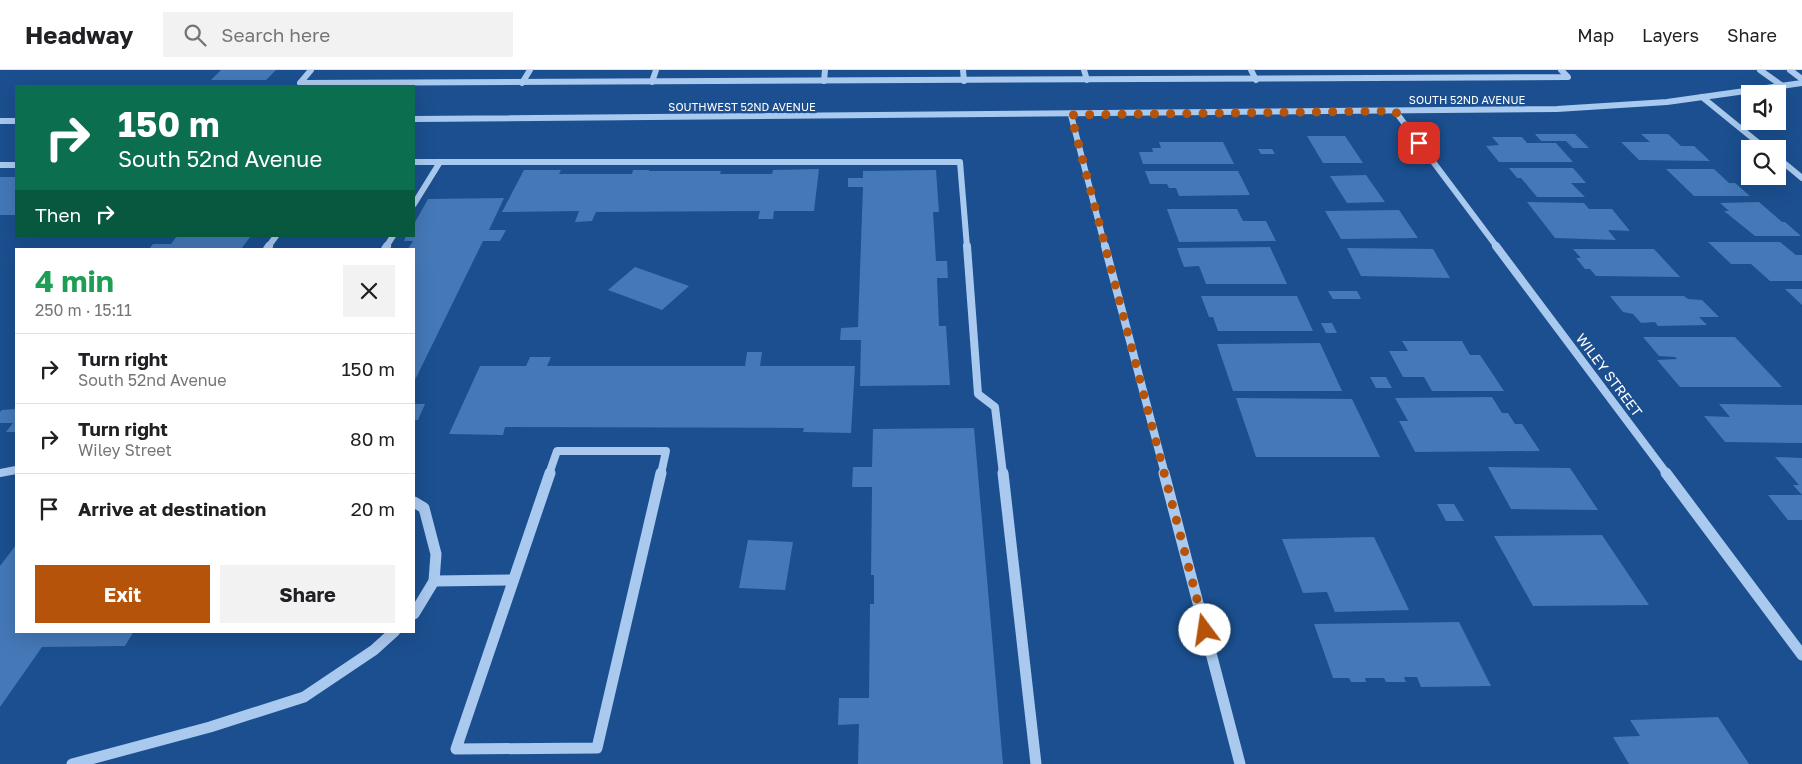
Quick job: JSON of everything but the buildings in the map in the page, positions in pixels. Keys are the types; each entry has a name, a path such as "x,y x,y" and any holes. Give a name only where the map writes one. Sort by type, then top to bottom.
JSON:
{"street":[{"path":"311,70 300,83 1256,80 1568,77 1561,70"},
{"path":"522,83 530,70"},
{"path":"652,82 656,70"},
{"path":"824,81 825,70"},
{"path":"963,70 964,81"},
{"path":"1084,70 1087,80"},
{"path":"1251,70 1256,80"},
{"path":"1421,70 1429,79"},
{"path":"1760,70 1781,85"},
{"path":"1790,70 1802,78"},
{"name":"SOUTH 52ND AVENUE","path":"1781,85 1802,83"},
{"name":"SOUTH 52ND AVENUE","path":"1071,115 1611,108 1741,91"},
{"path":"1702,97 1755,140"},
{"name":"WILEY STREET","path":"1395,111 1802,655"},
{"path":"1071,115 1240,764"},
{"name":"SOUTHWEST 52ND AVENUE","path":"415,119 1071,115"},
{"path":"0,121 15,121"},
{"path":"415,162 960,162 978,394 995,407 1036,764"},
{"path":"415,202 440,162"},
{"path":"0,165 15,165"},
{"path":"1786,165 1802,178"},
{"path":"268,248 275,237"},
{"path":"386,248 392,237"},
{"path":"557,451 666,451 597,748 456,749 513,580 557,451"},
{"path":"0,473 15,470"},
{"path":"415,503 424,508 436,554 434,581 415,612"},
{"path":"434,581 513,580"},
{"path":"72,764 210,727 304,697 374,650 393,633"}],"route":[{"path":"1205,630 1071,115 1395,111 1419,143"}]}
